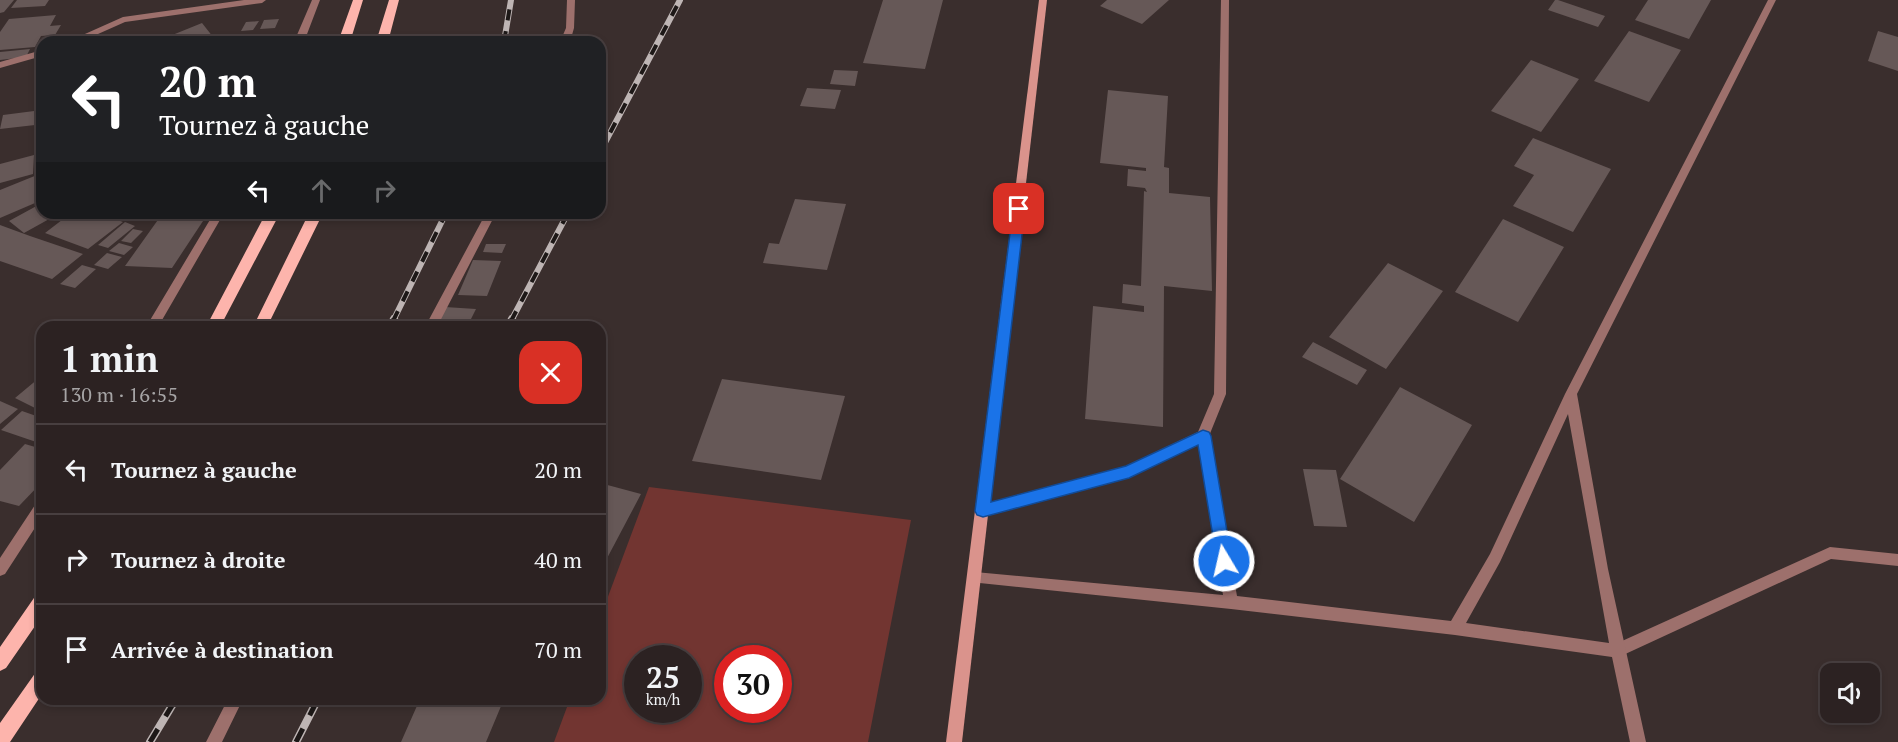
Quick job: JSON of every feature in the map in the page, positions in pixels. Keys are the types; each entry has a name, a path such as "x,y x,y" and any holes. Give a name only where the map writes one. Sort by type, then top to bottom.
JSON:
{"main road":[{"path":"346,36 358,0"},
{"path":"384,36 394,0"},
{"path":"216,321 270,219"},
{"path":"263,321 313,219"},
{"path":"0,662 36,610"},
{"path":"0,740 36,687"}],"street":[{"path":"86,36 123,20 262,0"},
{"path":"301,36 316,0"},
{"path":"567,36 570,28 571,0"},
{"path":"954,742 1044,0"},
{"path":"1225,0 1220,394 1203,436 1231,602"},
{"path":"1455,628 1495,558 1571,394 1772,0"},
{"path":"0,65 36,55"},
{"path":"156,321 215,219"},
{"path":"434,321 488,219"},
{"path":"1571,394 1616,651 1638,742"},
{"path":"983,511 1129,471 1203,436"},
{"path":"0,570 36,515"},
{"path":"975,578 1231,602 1455,628 1616,651 1830,553 1898,560"},
{"path":"214,742 233,705"}],"shaded area":[{"path":"649,487 911,520 868,742 554,742 568,705 606,705 606,602"}],"building":[{"path":"0,0 14,0 4,12 0,13"},
{"path":"17,0 49,0 45,6 11,8"},
{"path":"883,0 943,0 925,69 863,63"},
{"path":"1107,0 1169,0 1142,24 1100,6"},
{"path":"1555,0 1605,16 1598,27 1548,10"},
{"path":"1648,0 1711,0 1689,39 1635,20"},
{"path":"56,15 50,26 61,25 55,35 36,36 35,47 0,50 0,32 9,19"},
{"path":"279,19 275,28 260,29 264,20"},
{"path":"259,21 253,30 241,31 246,22"},
{"path":"202,23 212,36 170,36"},
{"path":"1629,31 1681,50 1649,102 1594,81"},
{"path":"1878,31 1898,37 1898,71 1868,61"},
{"path":"30,49 26,57 0,60 0,52"},
{"path":"1531,60 1579,79 1541,132 1491,111"},
{"path":"834,70 858,71 855,86 830,84"},
{"path":"807,88 841,90 835,109 800,106"},
{"path":"1108,90 1168,96 1164,167 1169,168 1169,193 1210,197 1212,291 1164,286 1163,427 1085,419 1093,306 1144,312 1144,306 1122,303 1123,284 1141,286 1144,191 1147,192 1145,188 1127,186 1128,169 1146,171 1146,168 1100,163"},
{"path":"36,111 36,123 35,125 0,129 3,115"},
{"path":"1533,138 1611,169 1573,232 1513,206 1534,175 1514,166"},
{"path":"34,155 33,174 0,183 0,164"},
{"path":"36,175 36,203 0,218 0,190"},
{"path":"795,199 846,204 827,270 763,263 769,243 779,244"},
{"path":"36,206 36,219 49,219 24,233 9,221"},
{"path":"63,219 115,219 123,222 88,249 45,233"},
{"path":"159,219 204,219 172,268 125,266"},
{"path":"1503,219 1564,247 1518,322 1455,292"},
{"path":"125,222 135,226 108,248 98,245"},
{"path":"0,225 83,254 52,279 0,261"},
{"path":"133,229 143,231 131,243 121,241"},
{"path":"119,243 133,247 124,255 109,251"},
{"path":"486,244 506,244 502,253 483,252"},
{"path":"107,253 122,257 108,269 94,265"},
{"path":"473,260 501,261 487,296 458,295"},
{"path":"1388,263 1443,291 1386,369 1329,337"},
{"path":"82,265 96,269 75,288 60,284"},
{"path":"445,307 476,309 470,321 438,321"},
{"path":"1313,342 1367,370 1357,385 1302,357"},
{"path":"722,379 845,396 821,480 692,461"},
{"path":"36,380 35,408 15,398"},
{"path":"1400,387 1472,425 1414,522 1340,479"},
{"path":"0,401 18,409 0,424"},
{"path":"22,411 36,416 36,442 1,430"},
{"path":"25,444 36,447 36,488 19,506 0,501 0,470"},
{"path":"1303,469 1336,470 1347,527 1314,526"},
{"path":"606,485 641,494 606,560"},
{"path":"417,705 501,705 486,742 401,742"}],"railway":[{"path":"505,36 511,0"},
{"path":"606,141 680,0"},
{"path":"393,321 443,219"},
{"path":"511,321 565,219"},
{"path":"150,742 172,705"},
{"path":"296,742 315,705"}],"route":[{"path":"1019,209 983,511 1129,471 1203,436 1224,561"}]}
